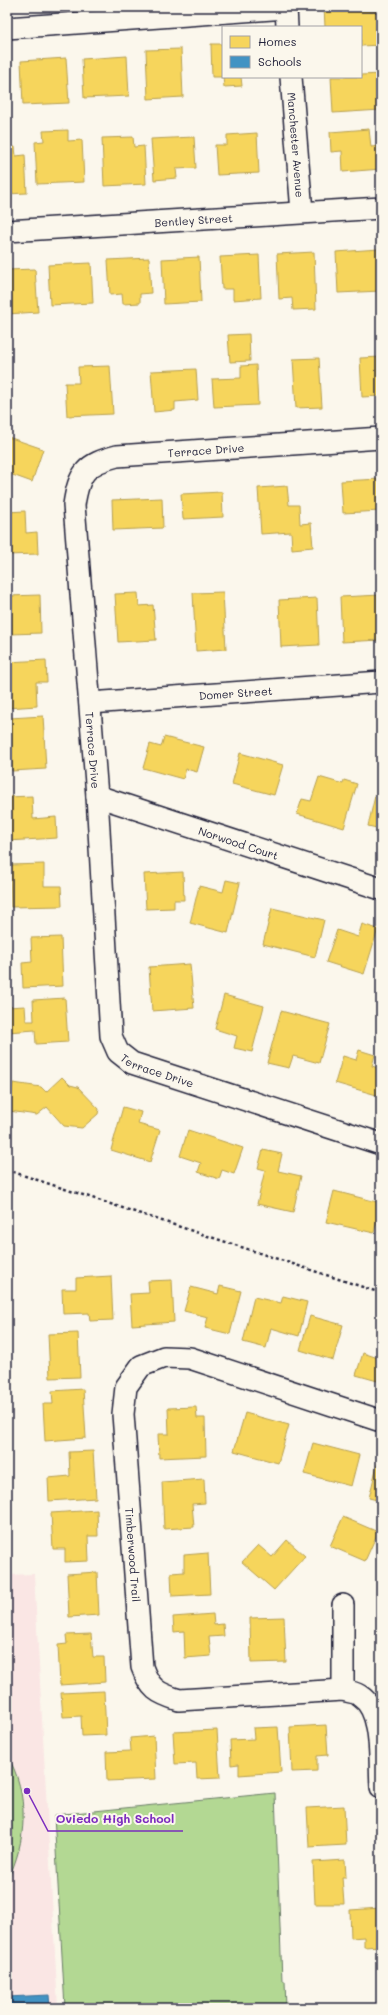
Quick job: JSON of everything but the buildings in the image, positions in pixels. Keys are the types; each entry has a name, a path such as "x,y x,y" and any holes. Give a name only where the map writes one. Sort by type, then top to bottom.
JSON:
{"street":[{"path":"7,28 286,14"},
{"name":"Manchester Avenue","path":"291,78 302,212"},
{"name":"Bentley Street","path":"7,231 381,208"},
{"name":"Terrace Drive","path":"381,438 117,456 97,461 85,470 77,485 74,504 97,796 111,1036 118,1052 132,1063 381,1144"},
{"name":"Domer Street","path":"90,703 381,682"},
{"name":"Norwood Court","path":"97,796 381,889"},
{"name":"Timberwood Trail","path":"381,1421 190,1358 164,1357 141,1366 126,1387 122,1414 142,1667 147,1682 160,1694 179,1700 343,1690 360,1695 369,1703 377,1720 381,1787"},
{"path":"343,1604 343,1690"}],"path":[{"path":"7,1170 381,1293"}],"shaded area":[{"path":"34,1574 58,2008 7,2008 7,1575"}],"green space":[{"path":"7,1755 20,1786 23,1818 19,1850 7,1881"},
{"path":"275,1793 282,1981 285,1981 286,2008 65,2008 54,1815"}],"place":[{"name":"Oviedo High School","path":"27,1791"}]}
